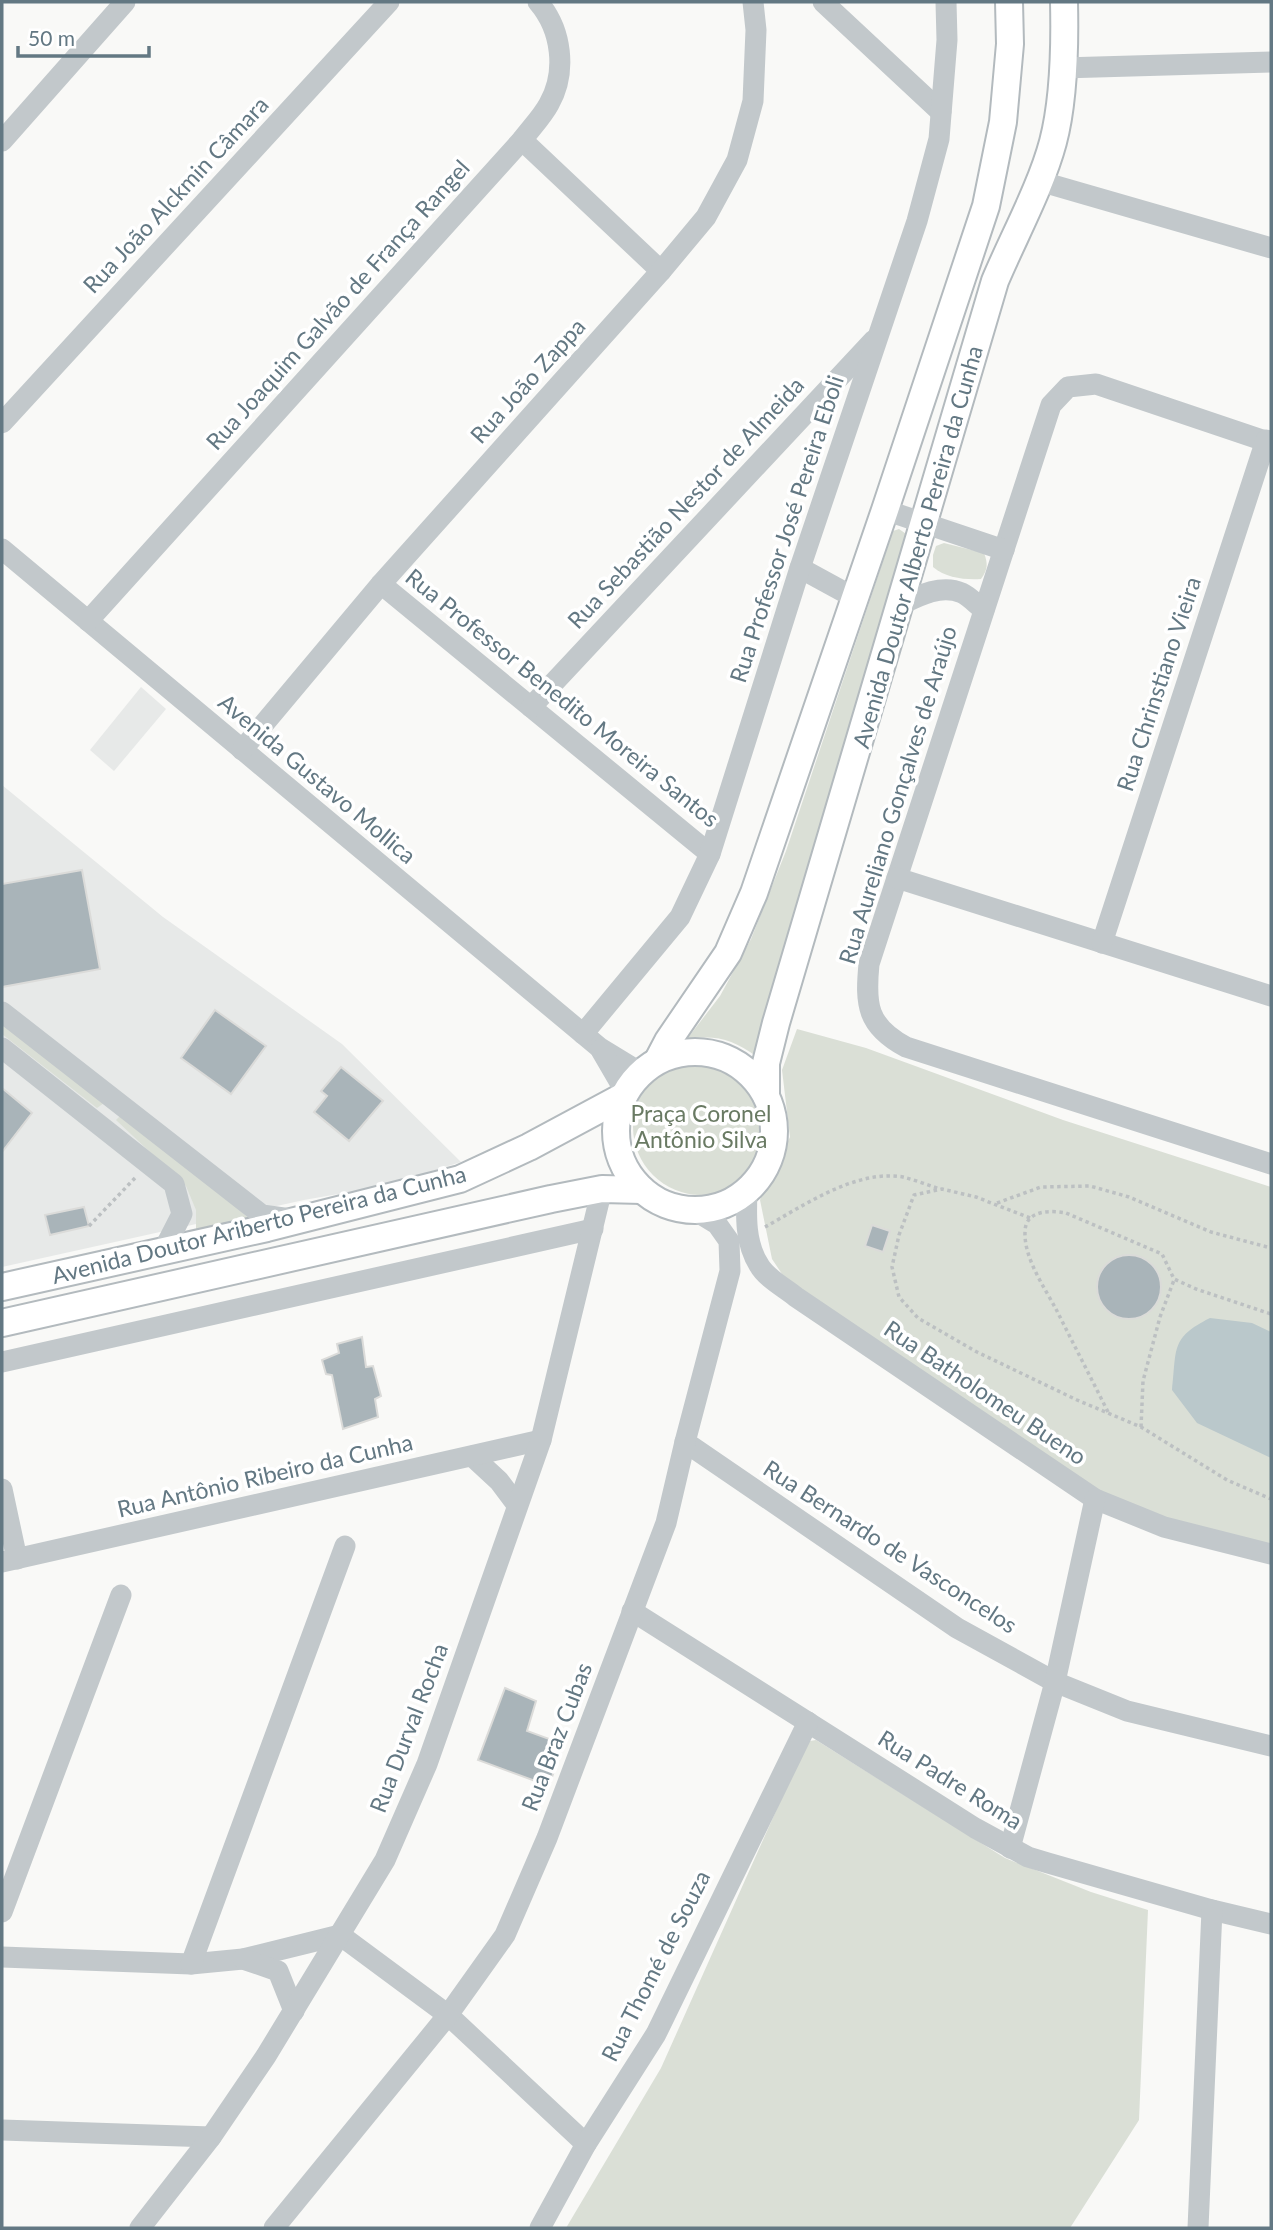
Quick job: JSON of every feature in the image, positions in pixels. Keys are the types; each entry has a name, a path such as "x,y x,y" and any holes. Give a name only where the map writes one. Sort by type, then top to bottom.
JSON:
{"main road":[{"name":"Avenida Doutor Alberto Pereira da Cunha","path":"637,1080 668,1041 728,953 754,893 885,510 985,206 1003,122 1010,44 1009,2"},
{"name":"Avenida Doutor Alberto Pereira da Cunha","path":"766,1095 766,1063 776,1023 902,604 995,281 1054,140 1062,68 1064,2"},
{"path":"696,1052 724,1057 748,1072 766,1095 774,1118 774,1143 765,1168 747,1191 720,1206 694,1210 666,1205 642,1190 626,1170 618,1152 615,1129 637,1080 696,1052"},
{"name":"Avenida Doutor Ariberto Pereira da Cunha","path":"2,1287 297,1220 460,1179 530,1147 637,1080"},
{"name":"Avenida Doutor Ariberto Pereira da Cunha","path":"2,1323 603,1189 642,1190"}],"street":[{"path":"3,138 125,2"},
{"name":"Rua Joaquim Galvão de França Rangel","path":"88,621 523,140 550,104 560,71 559,41 538,2"},
{"name":"Rua João Zappa","path":"242,750 381,584 662,271 706,217 737,160 753,101 756,30 753,2"},
{"path":"824,2 941,112"},
{"name":"Rua Professor José Pereira Eboli","path":"591,1041 680,917 710,854 800,568 917,221 939,139 947,40 946,2"},
{"name":"Rua João Alckmin Câmara","path":"2,423 380,5"},
{"path":"1062,68 1271,62"},
{"path":"523,140 662,271"},
{"path":"1039,181 1271,248"},
{"name":"Rua Sebastião Nestor de Almeida","path":"531,707 878,335"},
{"name":"Rua Aureliano Gonçalves de Araújo","path":"1268,442 1096,384 1069,387 1051,405 869,964 866,994 873,1017 886,1036 905,1047 1271,1164"},
{"name":"Rua Chrinstiano Vieira","path":"1102,943 1268,442"},
{"path":"885,510 1004,550"},
{"name":"Avenida Gustavo Mollica","path":"2,549 637,1080"},
{"path":"800,568 855,598"},
{"name":"Rua Professor Benedito Moreira Santos","path":"381,584 710,854"},
{"path":"902,604 923,593 943,590 962,593 984,610"},
{"path":"897,878 1271,996"},
{"path":"2,1012 262,1215 297,1220"},
{"path":"2,1048 174,1184 182,1214 163,1251"},
{"path":"93,1120 115,1100"},
{"name":"Rua Durval Rocha","path":"140,2228 211,2137 294,2011 385,1860 427,1764 541,1440 603,1189"},
{"name":"Rua Batholomeu Bueno","path":"747,1191 748,1237 759,1267 796,1297 1095,1499 1164,1527 1271,1554"},
{"name":"Rua Braz Cubas","path":"274,2228 448,2015 505,1935 547,1838 666,1522 730,1271 729,1241 718,1224 694,1210"},
{"path":"2,1362 593,1229"},
{"path":"723,1298 749,1276 756,1274 772,1277"},
{"name":"Rua Antônio Ribeiro da Cunha","path":"10,1561 541,1440"},
{"name":"Rua Bernardo de Vasconcelos","path":"685,1442 957,1628 1055,1682 1127,1711 1271,1746"},
{"path":"472,1456 499,1481 517,1505"},
{"path":"2,1489 10,1561"},
{"path":"1010,1848 1055,1682 1095,1499"},
{"path":"191,1964 345,1546"},
{"path":"2,1912 121,1595"},
{"name":"Rua Padre Roma","path":"632,1611 975,1829 1010,1848 1048,1863 1271,1924"},
{"name":"Rua Thomé de Souza","path":"540,2228 586,2144 656,2034 808,1722"},
{"path":"1198,2228 1212,1910"},
{"path":"2,1957 191,1964 243,1959 340,1935 448,2015 586,2144"},
{"path":"243,1959 278,1971 294,2011"},
{"path":"2,2130 211,2137"}],"path":[{"path":"89,1226 148,1163"},
{"path":"748,1237 832,1190 869,1178 901,1177 976,1197 1030,1217"},
{"path":"995,1204 1041,1187 1090,1186 1129,1197 1212,1232 1271,1248"},
{"path":"942,1189 914,1195 908,1206 891,1267 899,1297 918,1318 977,1352 1141,1427 1227,1480 1271,1499"},
{"path":"1109,1413 1030,1259 1024,1231 1030,1217 1042,1211 1054,1210 1104,1229 1162,1254 1174,1279 1271,1314"},
{"path":"1141,1427 1143,1381 1160,1317 1174,1279"}],"shaded area":[{"path":"141,687 166,709 114,771 90,750"},
{"path":"2,785 163,917 342,1044 461,1162 384,1186 304,1200 2,1267"},
{"path":"1210,1318 1252,1323 1271,1332 1271,1458 1197,1423 1172,1390 1178,1346 1188,1332"}],"green space":[{"path":"899,529 909,536 757,1057 724,1040 687,1039 720,996 751,939 786,851 893,531"},
{"path":"944,543 984,553 987,566 981,579 956,578 933,567 936,546"},
{"path":"2,1024 104,1103 97,1108 2,1034"},
{"path":"797,1029 866,1048 1063,1120 1271,1187 1271,1550 1195,1529 1102,1494 788,1283 772,1259 760,1200 790,1137 782,1070"},
{"name":"Praça Coronel Antônio Silva","path":"701,1059 727,1064 749,1079 764,1101 769,1127 764,1153 749,1175 727,1190 701,1195 675,1190 653,1175 638,1153 633,1127 638,1101 653,1079 675,1064"},
{"path":"124,1112 250,1219 196,1231 196,1210 186,1186 116,1120"},
{"path":"816,1740 1005,1858 1091,1892 1148,1910 1139,2120 1070,2228 566,2228 661,2068 805,1746"}],"building":[{"path":"82,870 100,969 2,987 2,884"},
{"path":"215,1010 266,1046 231,1094 181,1058"},
{"path":"341,1067 383,1101 349,1141 314,1112 327,1096 321,1091"},
{"path":"2,1088 32,1113 2,1152"},
{"path":"84,1207 89,1226 50,1235 45,1215"},
{"path":"872,1225 890,1231 883,1252 865,1246"},
{"path":"1129,1255 1152,1264 1161,1287 1152,1310 1129,1319 1106,1310 1097,1287 1106,1264"},
{"path":"362,1337 366,1367 373,1366 381,1396 375,1399 378,1417 343,1429 332,1375 326,1374 322,1360 339,1353 337,1344"},
{"path":"505,1688 536,1701 527,1731 563,1744 549,1786 478,1760"}]}
